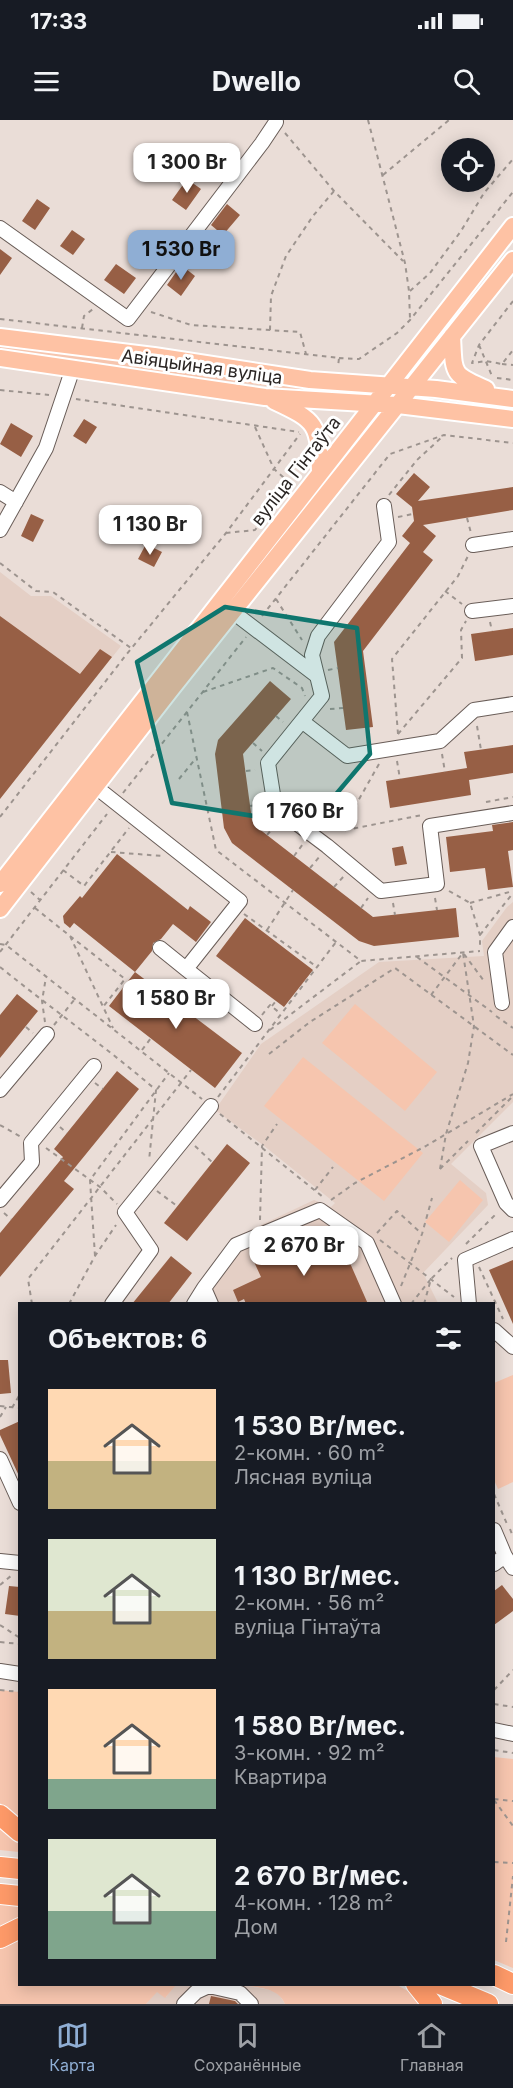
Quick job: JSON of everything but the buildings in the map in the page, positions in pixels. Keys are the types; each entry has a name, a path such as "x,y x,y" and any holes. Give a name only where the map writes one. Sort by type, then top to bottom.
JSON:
{"highway":[{"path":"0,1815 18,1830"},
{"path":"0,1867 18,1869"},
{"path":"0,1894 18,1896"},
{"path":"0,1938 18,1929"},
{"path":"495,1975 513,1984"},
{"path":"418,1986 432,2004"},
{"path":"445,1986 488,2004"}],"main road":[{"name":"вуліца Гінтаўта","path":"227,607 320,472 513,226"},
{"name":"вуліца Гінтаўта","path":"0,884 89,782 227,607 398,405 513,260"},
{"path":"452,336 455,366 461,378 510,398"},
{"name":"Авіяцыйная вуліца","path":"0,337 154,356 310,380 453,390 510,398"},
{"name":"Авіяцыйная вуліца","path":"0,358 265,397 398,405 513,419"},
{"path":"265,397 309,420 320,441 320,472"},
{"name":"вуліца Гінтаўта","path":"0,909 89,782"}],"street":[{"path":"0,228 128,319 276,122"},
{"path":"0,530 46,448 73,368"},
{"path":"0,492 16,502"},
{"path":"384,506 389,542 318,636 312,655 322,696 268,763 275,807 381,891 437,884 430,826 513,813"},
{"path":"473,545 513,539"},
{"path":"472,611 513,606"},
{"path":"227,607 316,676"},
{"path":"303,722 347,756 440,741 474,710 513,704"},
{"path":"89,782 240,901 186,969"},
{"path":"502,1004 495,952 513,927"},
{"path":"160,948 261,1028"},
{"path":"0,1090 47,1034"},
{"path":"0,1200 32,1162 32,1141 94,1066"},
{"path":"113,1302 152,1250 125,1212 211,1106"},
{"path":"513,1133 481,1146 507,1203 513,1210"},
{"path":"195,1302 236,1245 320,1210 367,1243 393,1302"},
{"path":"469,1302 465,1260 513,1239"},
{"path":"204,1288 210,1302"},
{"path":"495,1331 513,1347"},
{"path":"0,1459 18,1499"},
{"path":"495,1536 499,1560 513,1568"},
{"path":"0,1561 18,1563"},
{"path":"0,1671 18,1674"},
{"path":"495,1731 513,1734"},
{"path":"184,2004 196,1992 209,1986 240,1993 251,2004"}],"path":[{"path":"368,120 405,263 410,291 410,321"},
{"path":"383,176 449,120"},
{"path":"276,122 334,191 405,263"},
{"path":"410,291 430,273 461,231 484,193 513,159"},
{"path":"270,330 271,296 286,256 313,216 334,191"},
{"path":"0,319 359,359 397,333 410,321 513,192"},
{"path":"513,301 479,345 472,363 486,361 513,365"},
{"path":"82,328 84,316 104,303"},
{"path":"137,308 192,326 300,332 306,354"},
{"path":"479,345 493,377 513,380"},
{"path":"502,364 513,350"},
{"path":"338,370 339,358"},
{"path":"0,390 301,432 226,533 131,648 0,816"},
{"path":"255,426 274,469 291,484"},
{"path":"384,506 388,497 417,460 444,435 513,443"},
{"path":"226,533 255,530 297,477"},
{"path":"398,734 392,659 458,576 473,545"},
{"path":"0,563 36,591 53,592 131,648"},
{"path":"421,815 341,831 398,734 462,658 461,630 472,611 444,591"},
{"path":"276,599 312,655"},
{"path":"203,692 273,668 302,688 308,700 315,705"},
{"path":"474,710 481,750"},
{"path":"187,712 216,850 361,962"},
{"path":"440,741 445,772"},
{"path":"391,749 400,779"},
{"path":"179,779 196,757"},
{"path":"479,804 513,797"},
{"path":"63,870 84,886 136,819"},
{"path":"111,852 164,856"},
{"path":"0,952 70,861"},
{"path":"437,884 470,903 480,935 480,947"},
{"path":"267,931 293,890"},
{"path":"470,903 513,892"},
{"path":"480,935 513,892"},
{"path":"34,908 125,979 103,1007"},
{"path":"70,936 114,1030"},
{"path":"211,1106 261,1028 281,1014 336,942"},
{"path":"0,944 6,945 46,976 262,1146 333,1205"},
{"path":"261,1028 361,962 480,951"},
{"path":"463,953 502,1004"},
{"path":"431,995 463,953"},
{"path":"440,1169 446,1134 468,1063 474,1026 463,953"},
{"path":"417,957 513,1028"},
{"path":"269,1054 310,1022 395,968 513,1055"},
{"path":"46,976 42,1001 47,1034"},
{"path":"47,1034 75,999"},
{"path":"276,1001 271,1006 281,1014"},
{"path":"141,1051 151,1038"},
{"path":"32,1302 28,1279 192,1070"},
{"path":"95,1256 90,1180 169,1074"},
{"path":"328,1202 355,1183 446,1134 513,1094"},
{"path":"260,1234 262,1146 277,1124"},
{"path":"0,1125 32,1141 90,1180 125,1212 95,1256 70,1302"},
{"path":"185,1137 213,1163"},
{"path":"315,1190 333,1167"},
{"path":"147,1184 177,1206"},
{"path":"400,1288 422,1234 432,1198"},
{"path":"0,1210 11,1220"},
{"path":"422,1234 397,1211 375,1235 452,1296 467,1302"},
{"path":"474,1256 503,1319"},
{"path":"413,1302 431,1279"},
{"path":"12,1408 18,1398"},
{"path":"0,1406 18,1408"},
{"path":"0,1417 6,1407"},
{"path":"495,1496 513,1537"},
{"path":"0,1585 18,1572"},
{"path":"0,1625 18,1637"},
{"path":"0,1642 18,1644"},
{"path":"495,1688 513,1670"},
{"path":"0,1690 18,1692"},
{"path":"495,1704 513,1707"},
{"path":"495,1750 513,1754"},
{"path":"495,1800 513,1801"},
{"path":"495,1801 513,1826"},
{"path":"495,1862 513,1863"},
{"path":"506,1942 513,1876"}],"highlighted area":[{"path":"225,607 357,628 370,754 310,825 172,803 137,662"}],"shaded area":[{"path":"0,346 362,390 358,397 0,353"},
{"path":"0,572 31,596 51,596 121,646 0,799"},
{"path":"513,902 513,1102 451,1164 486,1193 488,1205 423,1273 438,1302 187,1302 233,1238 314,1200 331,1207 335,1203 215,1110 261,1044 379,962 484,956 482,941"},
{"path":"355,1004 437,1072 405,1111 322,1043"},
{"path":"303,1057 423,1153 384,1201 264,1106"},
{"path":"460,1180 483,1200 449,1242 425,1222"},
{"path":"513,1375 513,1482 498,1489 495,1482 495,1383"},
{"path":"0,1690 18,1692 18,1820 0,1803"},
{"path":"495,1757 513,1759 513,1968 495,1960"},
{"path":"0,1827 18,1840 18,1852 0,1850"},
{"path":"0,1902 18,1904 18,1921 0,1930"},
{"path":"18,1934 18,1986 175,1986 165,1998 157,1992 146,2004 0,2004 0,1943"},
{"path":"174,1986 248,1986 275,1991 285,2004 146,2004 157,1991 166,1997"},
{"path":"249,1986 399,1986 415,1995 422,2004 285,2004 278,1994"}]}
